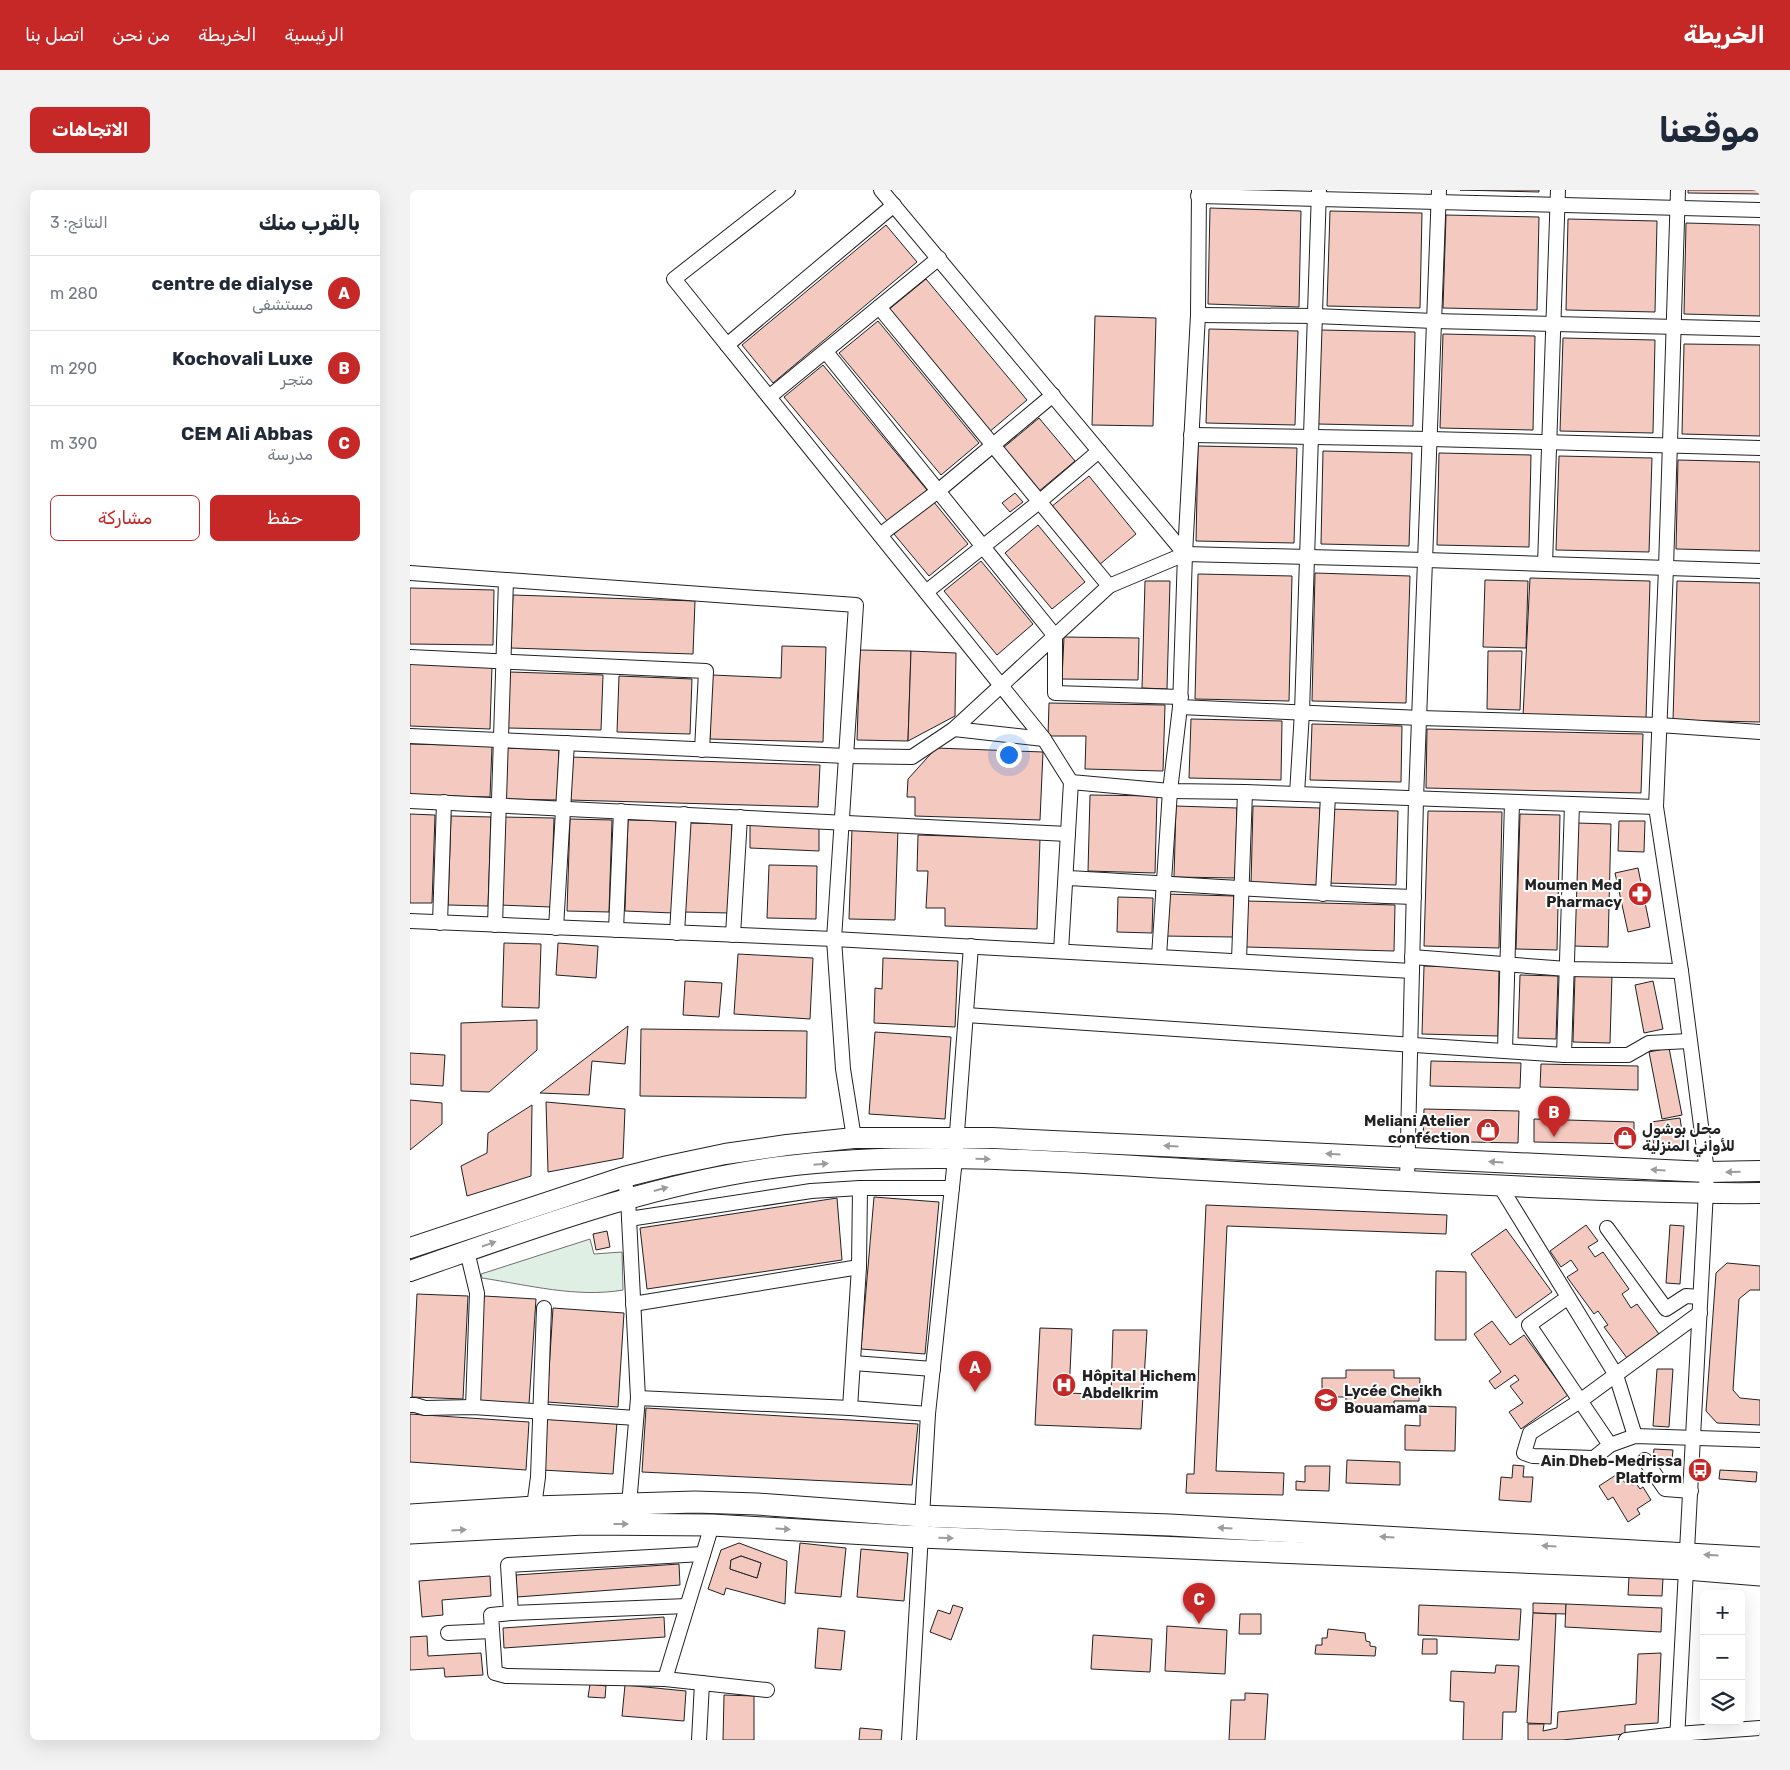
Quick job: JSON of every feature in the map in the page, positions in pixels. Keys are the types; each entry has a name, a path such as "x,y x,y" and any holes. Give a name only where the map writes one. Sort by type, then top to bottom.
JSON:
{"main road":[{"path":"410,1248 624,1177 668,1166 725,1154 854,1138 957,1137 1707,1172 1760,1171"},
{"path":"410,1271 628,1198 668,1188 780,1167 847,1161 1039,1160 1407,1183 1706,1194 1760,1193"},
{"path":"410,1515 534,1507 695,1502 757,1504 921,1516 1170,1525 1686,1561 1760,1574"},
{"path":"410,1532 584,1524 712,1525 920,1537 1686,1561 1760,1558"}],"street":[{"path":"788,190 674,279 1044,740 1071,782 1061,951"},
{"path":"881,190 1184,554"},
{"path":"1677,1737 1707,1172 1656,807 1678,190"},
{"path":"1159,956 1170,791 1180,702 1184,554 1198,315 1199,193 1558,197 1678,207 1760,210"},
{"path":"1297,794 1302,712 1319,194"},
{"path":"1407,1183 1416,799 1439,195"},
{"path":"1545,564 1558,197"},
{"path":"727,345 894,205"},
{"path":"769,397 939,258"},
{"path":"880,307 1109,586"},
{"path":"1198,315 1315,316 1434,321 1760,329"},
{"path":"826,352 1055,636 1055,693 1302,712 1659,726 1760,732"},
{"path":"880,535 938,491 1053,395"},
{"path":"1191,434 1760,448"},
{"path":"926,592 1039,502 1099,451"},
{"path":"410,736 846,756 912,756 954,729 1109,586 1184,554 1426,560 1760,572"},
{"path":"410,573 856,605 834,939 843,1069 854,1138"},
{"path":"495,925 506,580"},
{"path":"410,657 706,671 702,750"},
{"path":"954,729 1044,740"},
{"path":"556,928 567,743"},
{"path":"1071,782 1170,791 1656,807"},
{"path":"1239,960 1245,792"},
{"path":"1323,894 1328,795"},
{"path":"410,801 1068,834"},
{"path":"440,923 444,802"},
{"path":"1506,1050 1512,802"},
{"path":"1564,1055 1572,804"},
{"path":"616,930 621,811"},
{"path":"677,933 684,814"},
{"path":"733,935 740,817"},
{"path":"1066,878 1323,894 1414,897"},
{"path":"410,921 834,939 1239,960 1507,964 1567,969 1680,971"},
{"path":"909,1740 928,1414 955,1159 971,946"},
{"path":"966,1015 1564,1055 1628,1055 1649,1043 1689,1041"},
{"path":"624,1177 628,1198 638,1398 629,1505"},
{"path":"1500,1186 1616,1375 1635,1436"},
{"path":"628,1220 811,1191 860,1188 952,1188"},
{"path":"850,1408 859,1267 860,1188"},
{"path":"1608,1228 1666,1309 1686,1296 1700,1297"},
{"path":"467,1251 477,1293 473,1407"},
{"path":"633,1304 859,1267"},
{"path":"1568,1298 1529,1325 1610,1445"},
{"path":"534,1507 538,1477 544,1308"},
{"path":"1700,1312 1580,1401 1530,1433 1524,1452 1533,1456 1594,1458 1610,1445 1635,1436 1760,1440"},
{"path":"853,1363 932,1369"},
{"path":"638,1398 850,1408 928,1414"},
{"path":"410,1405 425,1408 473,1407 636,1418"},
{"path":"1645,1460 1665,1488 1691,1491"},
{"path":"665,1679 712,1525"},
{"path":"511,1613 508,1565 703,1554"},
{"path":"687,1606 490,1615 495,1673 506,1676 665,1679 767,1690"},
{"path":"448,1633 492,1631"},
{"path":"699,1740 702,1683"},
{"path":"1626,1740 1677,1737 1760,1728"}],"green space":[{"path":"590,1239 594,1254 622,1252 623,1290 570,1292 482,1278 481,1274"}],"building":[{"path":"1460,190 1539,190 1539,192"},
{"path":"1688,190 1760,190 1760,194 1688,193"},
{"path":"1210,208 1301,211 1299,307 1208,304"},
{"path":"1330,211 1422,213 1420,308 1327,306"},
{"path":"1446,215 1539,217 1537,310 1443,308"},
{"path":"1568,219 1657,221 1655,312 1566,310"},
{"path":"1686,223 1760,225 1760,316 1684,314"},
{"path":"886,225 917,262 773,383 742,345"},
{"path":"926,279 1027,400 988,433 887,311"},
{"path":"1095,316 1156,318 1153,426 1092,425"},
{"path":"878,321 979,443 941,475 839,353"},
{"path":"1209,329 1298,331 1295,425 1206,423"},
{"path":"1321,330 1415,332 1413,426 1318,424"},
{"path":"1443,334 1535,336 1533,430 1440,428"},
{"path":"1563,338 1655,340 1653,433 1560,431"},
{"path":"1684,344 1760,345 1760,436 1682,434"},
{"path":"823,365 927,490 888,522 784,397"},
{"path":"1039,418 1075,461 1038,492 1003,448"},
{"path":"1198,446 1297,448 1294,543 1196,541"},
{"path":"1323,451 1412,453 1409,546 1321,544"},
{"path":"1439,453 1531,455 1529,547 1437,545"},
{"path":"1559,456 1652,458 1649,552 1556,550"},
{"path":"1678,460 1760,462 1760,551 1676,549"},
{"path":"1089,476 1136,534 1099,565 1051,507"},
{"path":"1015,493 1023,502 1010,512 1002,503"},
{"path":"933,501 968,544 929,576 894,534"},
{"path":"1038,525 1085,582 1052,609 1005,553"},
{"path":"981,561 1033,624 997,655 944,591"},
{"path":"1315,573 1410,576 1406,703 1312,701"},
{"path":"1198,574 1292,576 1289,701 1195,699"},
{"path":"1530,578 1650,581 1646,719 1523,716"},
{"path":"1485,580 1528,581 1526,648 1483,647"},
{"path":"1145,581 1170,581 1167,689 1142,688"},
{"path":"1677,581 1760,583 1760,722 1673,720"},
{"path":"410,588 494,590 493,645 410,644"},
{"path":"513,595 695,601 693,654 511,648"},
{"path":"1064,637 1139,638 1138,680 1062,679"},
{"path":"782,646 826,647 823,742 710,739 712,675 781,678"},
{"path":"860,650 911,651 908,741 857,740"},
{"path":"911,651 956,653 955,716 908,741"},
{"path":"1488,651 1522,651 1520,710 1487,709"},
{"path":"410,663 492,666 490,729 410,726"},
{"path":"510,672 603,675 601,730 508,728"},
{"path":"619,676 692,679 690,734 617,732"},
{"path":"1049,703 1165,705 1163,771 1085,769 1086,736 1048,736"},
{"path":"1191,719 1282,721 1281,780 1189,778"},
{"path":"1312,724 1402,726 1401,782 1310,780"},
{"path":"1427,729 1643,734 1641,793 1426,788"},
{"path":"410,744 492,746 490,797 410,795"},
{"path":"506,748 559,750 557,800 505,799"},
{"path":"936,748 1043,752 1040,820 915,816 915,797 907,797 908,779"},
{"path":"570,757 820,765 818,807 569,800"},
{"path":"1090,795 1157,796 1155,873 1088,871"},
{"path":"1176,806 1237,808 1235,878 1174,877"},
{"path":"1253,806 1320,808 1318,885 1251,884"},
{"path":"1329,809 1398,811 1396,885 1327,883"},
{"path":"1428,811 1502,812 1499,948 1424,946"},
{"path":"410,814 435,815 432,903 410,903"},
{"path":"1520,814 1560,815 1557,950 1516,949"},
{"path":"451,816 491,817 488,906 448,905"},
{"path":"502,817 554,818 551,907 499,905"},
{"path":"570,819 612,820 609,912 567,911"},
{"path":"628,820 676,821 673,913 625,911"},
{"path":"1619,821 1645,821 1644,852 1618,851"},
{"path":"687,823 732,824 729,913 684,912"},
{"path":"750,823 819,825 819,851 750,848"},
{"path":"1577,823 1611,824 1608,947 1573,946"},
{"path":"852,828 898,829 895,920 849,919"},
{"path":"918,835 1040,839 1037,929 945,926 945,908 926,908 928,871 917,871"},
{"path":"769,865 817,866 816,919 767,918"},
{"path":"1638,868 1650,927 1628,932 1615,873"},
{"path":"1165,894 1234,896 1233,937 1164,936"},
{"path":"1118,897 1153,898 1152,933 1117,932"},
{"path":"1247,901 1395,905 1394,951 1246,947"},
{"path":"504,943 541,944 539,1008 502,1007"},
{"path":"558,943 598,946 596,978 556,975"},
{"path":"738,954 813,958 810,1019 734,1014"},
{"path":"883,958 958,961 955,1027 874,1023 875,988 882,989"},
{"path":"1424,966 1499,968 1498,1036 1422,1034"},
{"path":"1575,974 1612,975 1610,1043 1573,1042"},
{"path":"1520,975 1558,976 1556,1039 1518,1038"},
{"path":"685,981 722,983 719,1017 683,1015"},
{"path":"1653,981 1663,1029 1644,1033 1635,985"},
{"path":"537,1020 537,1050 489,1092 461,1091 461,1023"},
{"path":"628,1026 625,1064 592,1061 589,1095 540,1093"},
{"path":"641,1029 807,1031 806,1098 640,1096"},
{"path":"875,1032 951,1037 945,1119 869,1114"},
{"path":"1669,1048 1682,1115 1662,1119 1649,1052"},
{"path":"410,1053 445,1055 443,1086 410,1084"},
{"path":"1431,1061 1521,1063 1520,1088 1430,1086"},
{"path":"1541,1064 1638,1066 1638,1090 1540,1087"},
{"path":"410,1100 442,1103 442,1124 410,1150"},
{"path":"546,1102 625,1109 623,1158 548,1172"},
{"path":"532,1105 531,1176 467,1196 461,1166 487,1153 488,1133"},
{"path":"1424,1109 1519,1111 1518,1143 1423,1141"},
{"path":"1680,1118 1684,1144 1654,1148 1651,1122"},
{"path":"1534,1119 1634,1122 1634,1144 1534,1142"},
{"path":"874,1197 939,1202 925,1354 861,1349"},
{"path":"837,1198 842,1260 647,1289 640,1228"},
{"path":"1206,1205 1447,1215 1446,1234 1227,1226 1216,1471 1284,1473 1283,1495 1186,1493 1187,1474 1194,1474"},
{"path":"1586,1225 1598,1241 1588,1247 1595,1257 1603,1252 1629,1289 1622,1294 1631,1308 1637,1304 1659,1334 1627,1358 1604,1327 1608,1325 1598,1311 1594,1314 1567,1277 1578,1270 1571,1260 1561,1267 1550,1251"},
{"path":"1670,1225 1684,1226 1680,1284 1666,1283"},
{"path":"1506,1229 1552,1292 1516,1318 1471,1254"},
{"path":"607,1231 610,1247 596,1250 593,1234"},
{"path":"1727,1263 1760,1266 1760,1290 1750,1290 1739,1299 1733,1390 1740,1398 1760,1400 1760,1425 1717,1423 1706,1411 1716,1273"},
{"path":"1436,1271 1466,1272 1466,1340 1435,1340"},
{"path":"417,1294 468,1296 463,1399 412,1397"},
{"path":"484,1296 536,1299 529,1404 477,1401"},
{"path":"553,1308 624,1313 618,1407 547,1402"},
{"path":"1492,1321 1510,1345 1524,1335 1568,1395 1521,1429 1509,1412 1523,1403 1510,1386 1519,1380 1515,1375 1495,1389 1489,1381 1501,1372 1474,1334"},
{"path":"1040,1328 1072,1329 1069,1393 1111,1395 1113,1330 1147,1330 1141,1429 1035,1425"},
{"path":"1657,1369 1673,1369 1669,1427 1653,1426"},
{"path":"1346,1370 1394,1370 1394,1378 1420,1378 1419,1401 1394,1401 1394,1406 1346,1406 1346,1397 1322,1397 1322,1378 1346,1378"},
{"path":"1420,1406 1456,1407 1455,1451 1405,1450 1405,1425 1420,1426"},
{"path":"646,1408 918,1424 912,1485 642,1472"},
{"path":"410,1414 529,1422 526,1470 410,1462"},
{"path":"546,1418 617,1422 613,1474 542,1470"},
{"path":"1654,1449 1673,1450 1672,1459 1653,1458"},
{"path":"1347,1460 1400,1462 1400,1485 1346,1483"},
{"path":"1513,1465 1524,1466 1523,1477 1533,1477 1531,1502 1499,1500 1501,1477 1512,1478"},
{"path":"1305,1466 1330,1466 1329,1491 1296,1490 1296,1481 1305,1482"},
{"path":"1720,1470 1757,1472 1756,1482 1719,1479"},
{"path":"1619,1473 1625,1483 1629,1481 1632,1485 1636,1483 1640,1489 1643,1487 1651,1500 1637,1509 1640,1514 1628,1522 1613,1497 1608,1500 1599,1486"},
{"path":"739,1543 787,1561 785,1604 726,1588 724,1595 708,1589 721,1550","holes":["741,1556 761,1563 757,1578 730,1569 731,1560"]},
{"path":"800,1543 846,1548 841,1597 795,1593"},
{"path":"861,1549 908,1553 904,1601 857,1597"},
{"path":"741,1556 761,1563 757,1578 730,1569 731,1560"},
{"path":"679,1564 680,1585 517,1597 516,1575"},
{"path":"490,1576 491,1596 442,1600 443,1615 422,1617 419,1581"},
{"path":"1629,1577 1663,1578 1662,1596 1628,1595"},
{"path":"1533,1603 1566,1604 1566,1614 1533,1613"},
{"path":"1566,1604 1662,1608 1661,1632 1565,1627"},
{"path":"953,1605 963,1608 951,1640 930,1632 938,1610 950,1614"},
{"path":"1419,1605 1521,1609 1519,1640 1418,1635"},
{"path":"1533,1613 1556,1614 1551,1724 1527,1723"},
{"path":"1240,1614 1261,1614 1261,1634 1239,1634"},
{"path":"664,1617 665,1637 504,1648 503,1628"},
{"path":"1167,1626 1227,1630 1225,1674 1165,1671"},
{"path":"818,1628 845,1631 841,1670 815,1668"},
{"path":"1328,1629 1365,1633 1366,1641 1370,1642 1370,1646 1376,1647 1375,1656 1315,1654 1316,1645 1322,1645 1322,1638 1327,1638"},
{"path":"1093,1635 1152,1639 1150,1672 1091,1669"},
{"path":"427,1636 428,1656 481,1653 483,1675 445,1677 444,1668 410,1670 410,1637"},
{"path":"1423,1639 1437,1639 1437,1654 1422,1654"},
{"path":"1661,1653 1658,1723 1625,1725 1625,1734 1562,1740 1528,1740 1528,1724 1544,1724 1543,1731 1557,1728 1558,1712 1636,1704 1638,1654"},
{"path":"1496,1665 1519,1666 1516,1712 1503,1712 1502,1740 1463,1740 1464,1702 1450,1701 1451,1671 1495,1673"},
{"path":"590,1684 606,1686 605,1698 588,1697"},
{"path":"625,1685 686,1691 684,1721 622,1716"},
{"path":"1245,1693 1268,1694 1265,1740 1229,1740 1231,1700 1245,1700"},
{"path":"724,1695 754,1696 754,1740 723,1740"},
{"path":"860,1728 882,1730 881,1740 859,1740"}],"place":[{"name":"Moumen Med Pharmacy","path":"1640,894"},
{"name":"Meliani Atelier conféction","path":"1488,1130"},
{"name":"Kochovali Luxe","path":"1554,1137"},
{"name":"محل بوشول للأواني المنزلية","path":"1625,1138"},
{"name":"Hôpital Hichem Abdelkrim","path":"1064,1385"},
{"name":"centre de dialyse","path":"975,1392"},
{"name":"Lycée Cheikh Bouamama","path":"1326,1400"},
{"name":"Ain Dheb-Medrissa Platform","path":"1700,1470"},
{"name":"CEM Ali Abbas","path":"1199,1624"}]}
